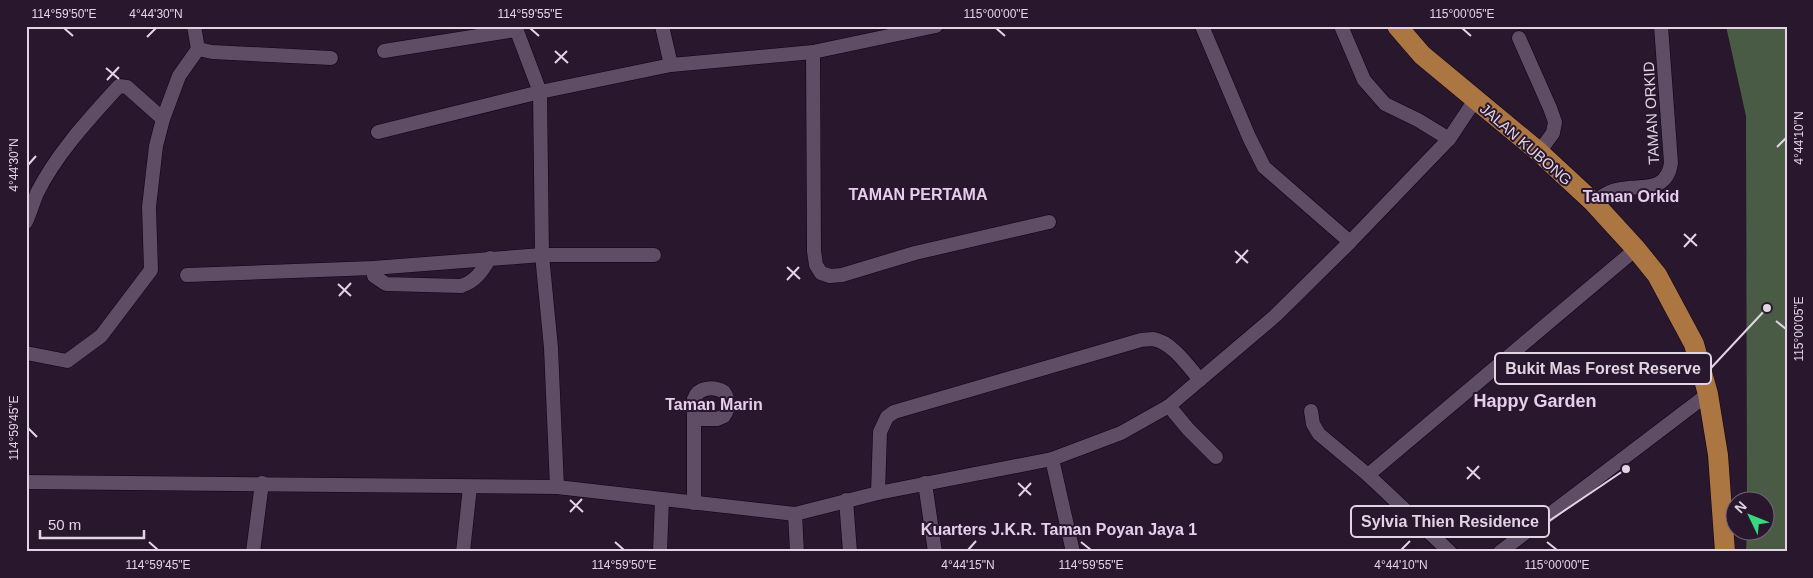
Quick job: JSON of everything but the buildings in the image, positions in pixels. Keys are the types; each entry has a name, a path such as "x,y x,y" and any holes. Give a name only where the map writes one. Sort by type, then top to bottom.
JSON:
{"highway":[{"name":"JALAN KUBONG","path":"1398,26 1422,55 1538,152 1593,202 1657,275 1694,344 1708,394 1718,455 1725,552"}],"street":[{"path":"26,353 67,361 101,336 151,270 149,207 156,146 179,76 198,50 194,26"},
{"path":"662,26 671,65"},
{"path":"378,132 540,92 671,65 813,52 936,26"},
{"path":"1202,26 1248,137 1264,167 1350,242"},
{"path":"1341,26 1364,80 1386,104 1418,120 1449,139"},
{"name":"TAMAN ORKID","path":"1593,202 1604,194 1620,189 1660,184 1670,171 1672,163 1661,26"},
{"path":"384,51 516,28 540,92 542,255 552,348 557,487"},
{"path":"1519,38 1555,122 1553,133 1538,152"},
{"path":"198,50 330,58"},
{"path":"813,52 814,251 816,265 821,273 830,276 842,275 916,253 1049,222"},
{"path":"26,222 37,194 56,161 85,124 119,86 128,87 164,120"},
{"path":"26,481 261,489 470,493 557,487 795,514 878,493 1052,459 1121,433 1169,406 1276,316 1449,139 1475,100"},
{"path":"1368,476 1636,249"},
{"path":"187,275 373,268 542,255 654,254"},
{"path":"373,268 374,276 386,284 461,286 477,278 490,258"},
{"path":"878,493 880,432 887,417 894,412 1141,340 1152,339 1170,348 1200,380"},
{"path":"1500,552 1708,394"},
{"path":"1169,406 1188,429 1216,457"},
{"path":"1311,411 1314,424 1320,434 1450,552"},
{"path":"694,419 694,502"},
{"path":"1052,459 1073,552"},
{"path":"925,483 935,552"},
{"path":"253,552 261,489"},
{"path":"464,552 470,493"},
{"path":"660,552 662,499"},
{"path":"846,500 850,552"},
{"path":"795,514 797,552"}],"green space":[{"path":"1726,26 1787,26 1787,552 1746,552 1747,540 1776,540 1776,490 1747,490 1746,116"}],"place":[{"name":"Bukit Mas Forest Reserve","path":"1767,308"},
{"name":"Sylvia Thien Residence","path":"1626,469"}],"district":[{"name":"TAMAN PERTAMA","path":"918,194"},
{"name":"Taman Orkid","path":"1631,196"},
{"name":"Happy Garden","path":"1535,401"},
{"name":"Taman Marin","path":"714,404"},
{"name":"Kuarters J.K.R. Taman Poyan Jaya 1","path":"1059,529"}]}
